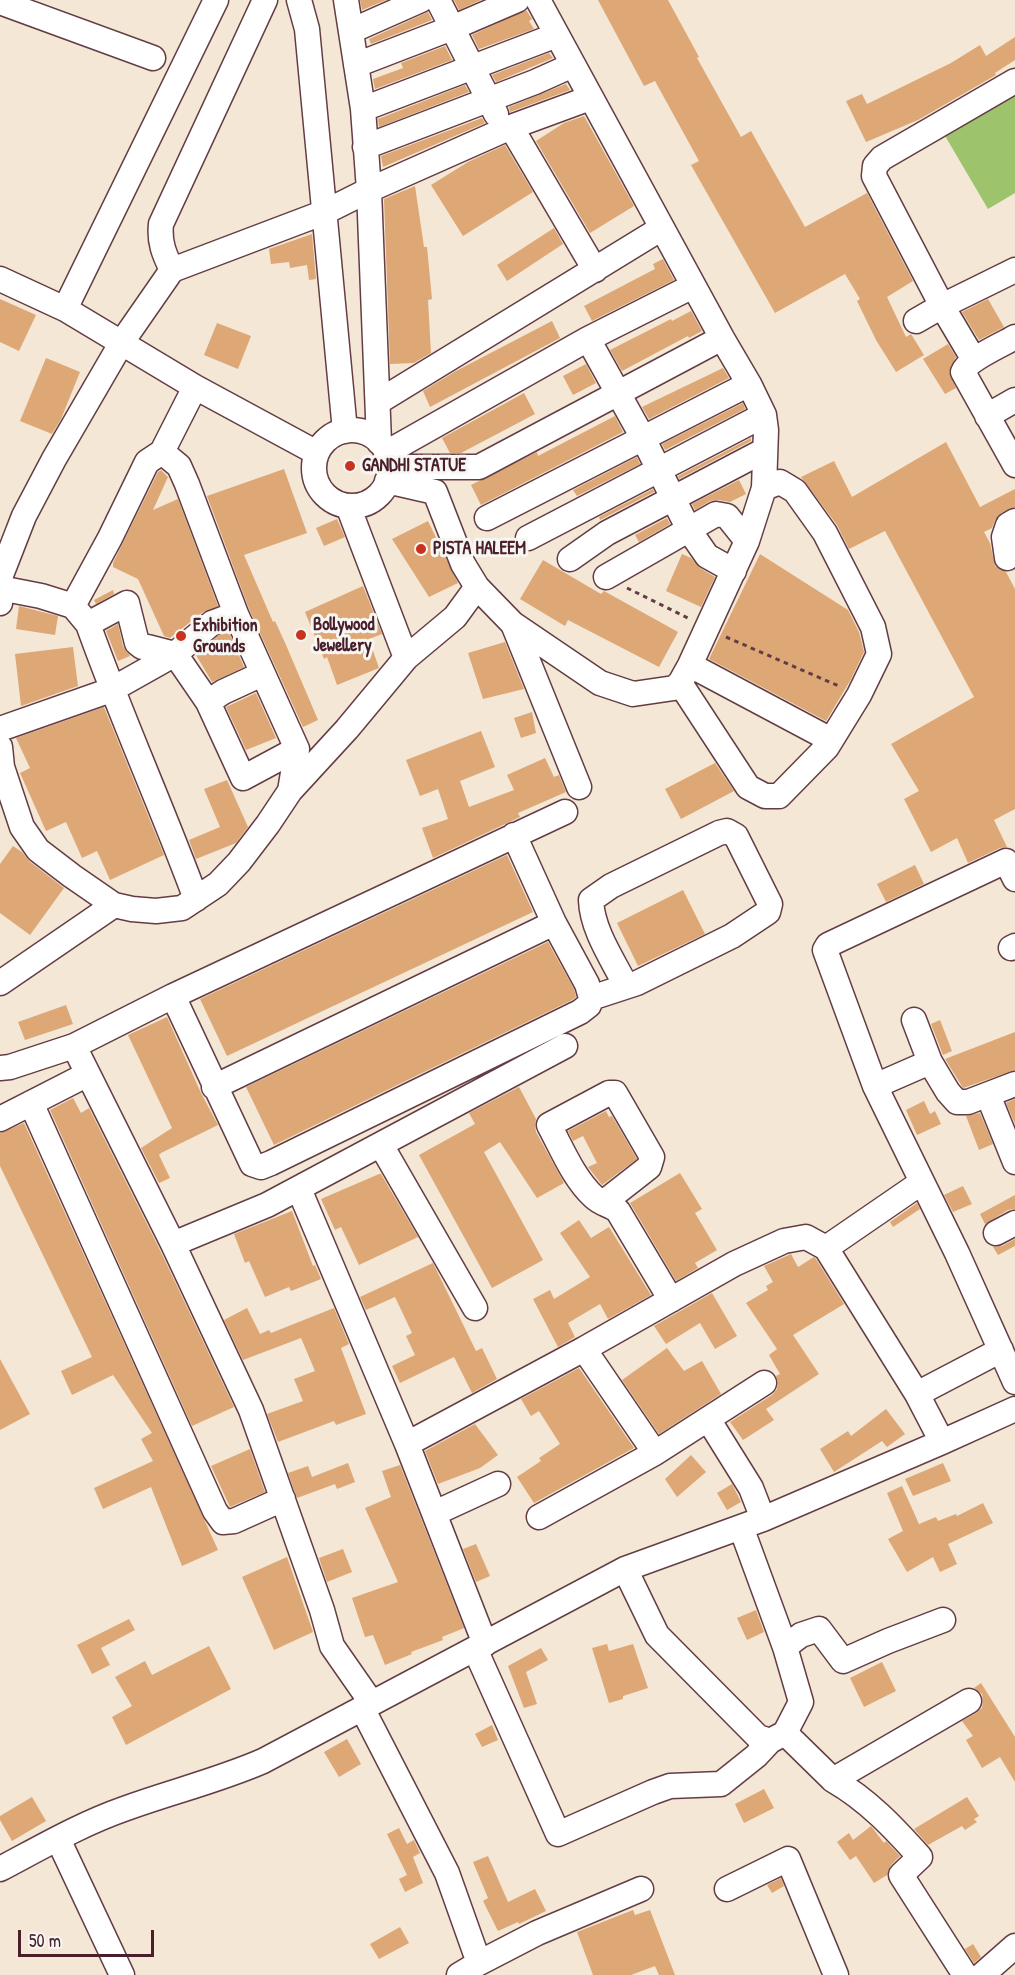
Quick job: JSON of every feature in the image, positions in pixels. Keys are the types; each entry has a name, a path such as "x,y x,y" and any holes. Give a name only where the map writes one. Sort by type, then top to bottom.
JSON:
{"street":[{"path":"65,309 216,0"},
{"path":"172,270 163,251 160,237 161,224 265,0"},
{"path":"299,0 307,29 345,430"},
{"path":"346,0 363,109 369,190 378,402 386,461 381,492 372,500 361,505 348,506 337,503 319,488 314,477 314,465 316,453 323,443 333,435 345,430 358,430 370,435 386,461 435,492 463,564 477,587 513,624 600,683 633,694 674,688 685,674 747,541 764,488 764,415 538,0"},
{"path":"351,31 421,0"},
{"path":"438,0 488,100 508,128 595,270"},
{"path":"356,65 517,0"},
{"path":"0,2 153,58"},
{"path":"363,109 557,35"},
{"path":"365,147 573,65"},
{"path":"974,360 942,306 882,194 874,176 875,166 882,158 1015,81"},
{"path":"0,603 1,575 24,516 54,459 122,342 172,270 325,212 508,128 590,98"},
{"path":"378,402 662,228"},
{"path":"916,321 1015,270"},
{"path":"0,279 65,309 195,387 316,453"},
{"path":"386,461 454,416 588,339 693,286"},
{"path":"386,461 478,467 722,338"},
{"path":"1014,463 963,372 964,368 974,360 1015,338"},
{"path":"588,339 643,438 689,530 707,556 734,571"},
{"path":"487,518 749,384"},
{"path":"73,606 110,538 147,462 162,452 195,387"},
{"path":"987,416 1015,400"},
{"path":"528,538 764,415"},
{"path":"570,560 606,533 765,450"},
{"path":"162,452 179,466 236,614 297,749 290,791"},
{"path":"685,674 748,787 765,796 778,796 793,783 831,740 860,695 879,654 873,627 825,533 795,491 780,482 764,488"},
{"path":"348,506 406,657"},
{"path":"606,578 716,514 727,516 747,541"},
{"path":"1007,558 1004,537 1008,525 1015,521"},
{"path":"1,762 22,827 38,850 114,904 132,909 156,911 182,908 218,884 239,862 290,791 347,729 406,657 455,617 477,587"},
{"path":"0,588 41,596 73,606 88,624 111,690 196,899"},
{"path":"88,624 127,603 137,642 142,647 175,654 208,702 243,778 297,749"},
{"path":"0,729 111,690 175,654 212,623 236,614"},
{"path":"513,624 579,787"},
{"path":"208,702 223,692 262,674"},
{"path":"685,674 831,740"},
{"path":"0,1068 10,1067 74,1046 173,996 565,812"},
{"path":"591,998 637,983 732,936 768,912 770,904 736,836 727,831 718,833 611,886 591,900 591,911 597,928 626,986"},
{"path":"173,996 252,1164 261,1167 580,1012 589,1005 591,998 587,984 554,923 514,835"},
{"path":"1012,865 828,945 825,950 875,1086 957,1253 1015,1382"},
{"path":"0,983 114,904"},
{"path":"214,1087 554,923"},
{"path":"914,1020 930,1062 948,1092 957,1102 968,1102 1015,1084"},
{"path":"74,1046 173,1244 251,1410 322,1610 332,1646 367,1705 447,1873 469,1969 537,1933 640,1889"},
{"path":"173,1244 267,1205 299,1189 565,1046"},
{"path":"875,1086 930,1062"},
{"path":"0,1119 88,1074"},
{"path":"603,1203 649,1167 652,1157 615,1093 609,1093 549,1125 581,1183 597,1200 603,1203 611,1205 618,1211 671,1300"},
{"path":"988,1095 1015,1162"},
{"path":"31,1103 215,1511 223,1522 234,1521 283,1499"},
{"path":"381,1145 475,1308"},
{"path":"826,1248 922,1182"},
{"path":"299,1189 435,1513 480,1646 558,1834 670,1786 721,1784 778,1737 801,1702 752,1523 751,1488 708,1419"},
{"path":"407,1444 585,1349 734,1264 784,1241 806,1237 826,1248 917,1394 942,1442"},
{"path":"585,1349 655,1453"},
{"path":"917,1394 1001,1350"},
{"path":"539,1517 655,1453 764,1383"},
{"path":"0,1869 122,1809 245,1769 625,1569 752,1523 942,1442 1015,1408"},
{"path":"435,1513 498,1484"},
{"path":"625,1569 657,1635 758,1737 778,1737 833,1780 854,1792 890,1823 920,1857 901,1875 965,1975"},
{"path":"785,1647 801,1635 819,1629 843,1661 943,1620"},
{"path":"833,1780 969,1701"},
{"path":"58,1839 122,1975"},
{"path":"727,1889 788,1859 836,1975"},
{"path":"982,1975 1015,1946"}],"path":[{"path":"606,578 707,628 860,695"}],"green space":[{"path":"1015,92 1015,193 988,209 941,129"}],"building":[{"path":"360,0 386,0 362,10"},
{"path":"454,0 481,0 459,10"},
{"path":"598,0 668,0 741,137 751,131 805,227 867,193 913,281 887,297 906,337 911,334 924,355 896,372 876,340 857,301 860,299 845,274 775,313 691,165 699,161 655,81 644,86"},
{"path":"526,10 532,19 529,21 534,29 479,49 472,35"},
{"path":"428,12 432,20 371,44 369,39"},
{"path":"1015,37 1015,60 995,73 996,75 918,120 866,142 846,101 862,94 867,104 951,63 980,45 986,56"},
{"path":"445,46 452,60 375,89 373,79 403,68 401,63"},
{"path":"549,53 553,58 496,82 492,75"},
{"path":"566,84 570,90 510,112 509,107"},
{"path":"465,85 469,92 379,127 378,119"},
{"path":"584,116 634,206 590,233 536,141 564,123"},
{"path":"482,118 485,123 383,167 381,156"},
{"path":"505,145 533,192 463,236 431,185 468,162"},
{"path":"415,186 424,247 427,247 432,299 428,300 431,353 414,363 390,364 384,199"},
{"path":"554,228 563,244 507,281 497,265"},
{"path":"312,234 316,279 309,280 307,265 290,268 289,262 271,264 269,249"},
{"path":"663,259 674,280 592,321 584,306 655,269 653,264"},
{"path":"0,299 36,315 19,351 0,342"},
{"path":"988,299 1004,327 979,340 962,312"},
{"path":"691,311 702,331 622,371 610,350"},
{"path":"552,321 560,338 430,407 423,391 456,371"},
{"path":"217,323 251,336 238,369 204,355"},
{"path":"948,344 956,357 949,372 956,388 945,394 923,359"},
{"path":"46,358 80,372 61,419 52,434 20,421"},
{"path":"586,364 596,383 573,395 563,376"},
{"path":"723,368 729,378 649,419 642,407"},
{"path":"524,393 535,414 461,453 450,453 442,438"},
{"path":"743,403 745,409 665,450 662,444"},
{"path":"615,416 623,432 481,505 471,485 537,452 538,456"},
{"path":"751,438 751,441 679,479 678,476"},
{"path":"946,442 980,507 1015,489 1015,507 1001,513 992,528 984,532 990,543 995,566 1006,572 1015,589 1015,809 994,820 1007,847 968,863 957,838 931,852 904,799 919,791 891,744 974,697 885,531 849,549 837,525 801,477 834,461 852,497"},
{"path":"637,457 640,464 577,496 573,490"},
{"path":"284,469 307,533 244,555 318,720 303,727 249,609 207,496"},
{"path":"161,470 168,477 153,510 178,499 218,606 203,612 170,638 164,636 138,579 113,567 158,472"},
{"path":"739,480 746,494 730,502 710,501 695,510 692,504"},
{"path":"653,489 654,492 600,520 599,517"},
{"path":"667,518 670,524 639,542 635,535"},
{"path":"337,519 345,537 324,546 316,528"},
{"name":"PISTA HALEEM","path":"428,521 458,583 429,597 392,539"},
{"path":"682,554 691,558 700,568 715,577 701,607 666,591"},
{"path":"760,554 848,610 859,632 864,652 826,721 709,659"},
{"path":"543,560 601,594 604,591 678,632 659,667 568,620 565,626 520,599"},
{"path":"363,586 382,634 369,639 379,668 337,685 327,657 324,659 305,612"},
{"path":"113,590 114,594 96,604 94,600"},
{"path":"19,606 58,616 55,635 16,629"},
{"path":"118,624 123,646 130,656 118,661 106,631"},
{"path":"229,632 244,667 212,682 196,655 219,635"},
{"path":"505,642 524,689 483,699 468,653"},
{"path":"73,647 78,686 21,706 15,654"},
{"path":"256,693 276,738 246,750 226,707"},
{"path":"104,707 164,855 110,880 97,851 82,858 66,822 46,831 20,773 30,768 16,738"},
{"path":"532,712 536,733 521,738 514,718"},
{"path":"481,731 495,767 460,781 469,807 514,790 507,775 545,758 554,777 559,775 566,792 518,813 520,817 433,858 422,828 448,819 438,789 420,796 406,760"},
{"path":"715,763 734,791 681,819 665,789"},
{"path":"227,780 248,827 236,843 196,859 189,840 220,827 204,789"},
{"path":"13,846 64,888 30,935 0,913 0,864"},
{"path":"507,855 533,912 227,1056 200,999"},
{"path":"915,865 924,884 886,902 877,884"},
{"path":"683,890 705,934 638,966 617,923"},
{"path":"548,942 574,989 576,997 572,1000 274,1145 246,1087"},
{"path":"66,1005 73,1024 25,1040 18,1022"},
{"path":"167,1017 218,1125 161,1153 159,1155 170,1178 159,1183 141,1148 172,1128 128,1035"},
{"path":"940,1020 952,1051 943,1055 931,1024"},
{"path":"1015,1032 1015,1070 963,1088 945,1059"},
{"path":"519,1087 536,1119 536,1132 564,1183 537,1198 500,1142 484,1152 543,1260 492,1288 419,1155 475,1124 469,1113"},
{"path":"73,1098 81,1113 89,1108 160,1250 234,1407 192,1426 50,1110"},
{"path":"1015,1099 1015,1124 1006,1103"},
{"path":"924,1101 930,1114 935,1111 941,1124 917,1135 906,1110"},
{"path":"606,1111 609,1117 612,1116 637,1159 602,1185 588,1167 597,1163 583,1136 573,1141 568,1131"},
{"path":"980,1113 993,1144 979,1150 966,1116"},
{"path":"24,1123 218,1550 182,1566 151,1487 103,1509 94,1488 153,1461 141,1439 152,1433 113,1375 72,1395 61,1371 92,1357 0,1166 0,1133"},
{"path":"680,1173 702,1209 695,1213 717,1250 695,1263 698,1268 676,1281 630,1203"},
{"path":"379,1174 418,1237 359,1265 341,1227 335,1230 321,1199"},
{"path":"963,1186 972,1204 953,1212 944,1195"},
{"path":"1015,1195 1015,1209 1008,1210 985,1224 980,1214"},
{"path":"917,1203 920,1209 893,1227 890,1222"},
{"path":"292,1211 313,1266 315,1265 321,1279 291,1291 289,1287 265,1297 249,1261 245,1263 234,1234"},
{"path":"579,1220 591,1238 609,1227 651,1295 608,1319 600,1304 568,1323 575,1337 558,1347 533,1299 550,1290 554,1299 590,1277 560,1233"},
{"path":"1015,1239 1015,1246 998,1255 993,1247 1002,1246"},
{"path":"791,1254 798,1267 814,1257 844,1304 793,1335 819,1374 766,1409 774,1420 743,1440 730,1422 772,1395 777,1389 776,1376 780,1374 769,1355 777,1349 746,1303 768,1290 766,1286 773,1282 764,1266"},
{"path":"433,1263 476,1351 482,1348 497,1379 472,1393 454,1357 400,1383 392,1366 415,1355 406,1336 412,1333 395,1297 366,1310 360,1297"},
{"path":"712,1293 737,1336 715,1349 700,1323 666,1344 654,1326"},
{"path":"247,1308 260,1334 269,1330 271,1333 334,1308 349,1344 341,1348 366,1414 336,1425 334,1421 278,1442 267,1414 303,1401 294,1379 315,1371 301,1338 243,1360 224,1320"},
{"path":"667,1348 684,1371 702,1361 721,1394 659,1434 622,1380"},
{"path":"0,1359 30,1414 0,1430"},
{"path":"579,1368 634,1448 534,1503 517,1477 541,1461 539,1458 560,1444 539,1411 531,1416 521,1399"},
{"path":"886,1409 905,1434 887,1447 882,1441 834,1472 820,1449 848,1431 851,1436"},
{"path":"475,1424 498,1455 480,1468 438,1484 425,1451"},
{"path":"250,1449 265,1492 230,1507 211,1466"},
{"path":"691,1455 706,1472 677,1497 665,1479"},
{"path":"348,1463 355,1482 337,1489 335,1484 297,1498 288,1473 308,1466 312,1477"},
{"path":"943,1463 951,1481 913,1496 905,1479"},
{"path":"400,1465 464,1628 442,1637 443,1640 385,1665 373,1635 365,1637 352,1598 398,1582 365,1508 391,1497 382,1471"},
{"path":"732,1484 741,1502 727,1510 717,1493"},
{"path":"902,1486 919,1524 936,1517 938,1521 956,1514 957,1516 983,1503 993,1523 948,1544 957,1564 940,1572 933,1557 907,1572 888,1539 903,1531 887,1493"},
{"path":"476,1544 490,1576 476,1582 463,1549"},
{"path":"343,1549 352,1572 327,1582 319,1558"},
{"path":"287,1557 313,1632 274,1650 242,1577"},
{"path":"756,1610 764,1632 747,1640 737,1618"},
{"path":"129,1619 135,1630 101,1648 110,1665 92,1674 77,1645"},
{"path":"607,1644 609,1651 633,1644 648,1688 609,1703 592,1648"},
{"path":"209,1646 231,1689 126,1745 112,1717 132,1706 115,1677 145,1661 152,1675"},
{"path":"541,1648 548,1660 526,1672 537,1704 524,1708 508,1666"},
{"path":"882,1662 896,1691 864,1707 850,1678"},
{"path":"981,1683 1015,1737 1015,1782 1000,1757 982,1768 966,1740 973,1736 962,1721 982,1708 982,1694 974,1688"},
{"path":"492,1725 498,1740 482,1747 475,1734"},
{"path":"347,1739 361,1764 339,1777 324,1752"},
{"path":"764,1789 774,1808 744,1823 735,1804"},
{"path":"32,1797 46,1821 12,1841 0,1816"},
{"path":"967,1797 979,1816 974,1819 977,1822 965,1830 962,1826 928,1845 914,1829"},
{"path":"871,1826 884,1843 886,1841 900,1856 891,1865 887,1875 874,1883 856,1856 850,1860 837,1842 849,1833 853,1840"},
{"path":"399,1828 407,1844 414,1840 420,1853 413,1857 423,1883 405,1892 399,1879 407,1875 387,1834"},
{"path":"488,1856 508,1902 535,1889 546,1911 498,1931 483,1901 488,1898 473,1862"},
{"path":"781,1878 784,1886 772,1893 767,1885"},
{"path":"633,1910 635,1915 650,1910 675,1975 659,1975 655,1966 631,1975 593,1975 577,1932"},
{"path":"400,1927 409,1943 379,1959 370,1944"},
{"path":"973,1944 981,1957 974,1963 965,1949"}],"place":[{"name":"GANDHI STATUE","path":"350,466"},
{"name":"PISTA HALEEM","path":"421,549"},
{"name":"Bollywood Jewellery","path":"301,635"},
{"name":"Exhibition Grounds","path":"181,636"}]}
